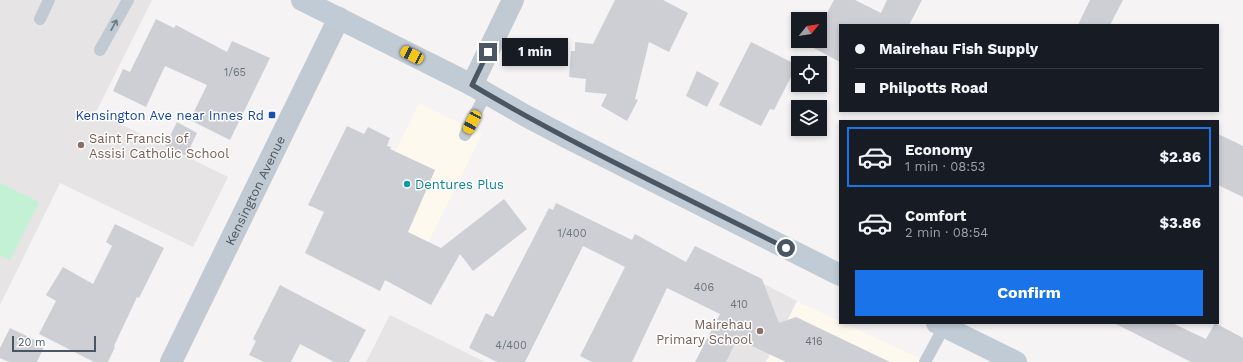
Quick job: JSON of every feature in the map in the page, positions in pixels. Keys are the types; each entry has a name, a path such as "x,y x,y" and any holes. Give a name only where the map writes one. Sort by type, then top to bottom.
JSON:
{"main road":[{"path":"302,0 479,89 575,142 839,274"},
{"path":"940,325 1016,362"}],"street":[{"path":"479,89 514,0"},
{"name":"Kensington Avenue","path":"171,362 339,18"}],"lane":[{"path":"40,19 49,0"},
{"path":"100,50 128,0"},
{"path":"465,135 479,89"},
{"path":"925,362 940,325"}],"shaded area":[{"name":"Saint Francis of Assisi Catholic School","path":"0,0 152,0 96,112 228,177 193,247 60,183 0,305"},
{"path":"419,103 482,134 413,274 350,243"},
{"name":"Mairehau Primary School","path":"762,283 797,301 766,362 723,362"},
{"path":"797,301 839,321 839,324 846,324 927,362 766,362"},
{"path":"390,315 485,362 366,362"}],"green space":[{"path":"0,183 39,202 10,260 0,255"}],"building":[{"path":"615,0 663,0 688,13 669,52 649,42 635,99 638,100 627,121 601,106 607,94 585,92 586,79 569,77 571,51 575,51 575,42 593,44"},
{"path":"834,0 855,0 881,13 887,0 922,0 910,24 839,24 839,61 814,48 827,48 827,13"},
{"path":"1090,0 1123,0 1111,24 1078,24"},
{"path":"156,19 174,28 176,25 227,52 232,41 270,58 230,140 190,120 207,85 165,66 146,107 113,91 123,69 130,72"},
{"path":"751,42 791,62 791,77 774,110 770,109 761,126 719,105"},
{"path":"697,71 719,83 707,107 686,96"},
{"path":"177,122 197,133 186,156 165,146"},
{"path":"347,126 364,134 368,127 390,138 387,146 391,147 390,149 435,170 408,232 441,248 504,199 527,229 473,271 460,254 431,305 385,280 380,291 305,253 324,212 308,205"},
{"path":"1219,134 1243,146 1243,197 1219,185"},
{"path":"556,203 632,240 635,234 686,262 695,246 762,279 779,323 796,317 890,362 786,362 737,339 726,362 695,362 720,314 667,288 632,362 592,362 580,356 625,267 583,246 525,362 497,362 469,348 486,313 493,317 549,208 553,210"},
{"path":"115,224 164,248 139,298 137,297 108,362 94,362 39,334 56,301 46,295 63,267 93,284 112,246 106,242"},
{"path":"280,285 366,330 349,362 334,362 300,344 291,362 264,362 249,355 256,341 253,339"},
{"path":"1116,324 1174,324 1206,339 1214,324 1217,324 1243,338 1243,362 1191,362"},
{"path":"10,328 45,345 37,362 9,362 0,358 0,348"}],"place":[{"name":"Kensington Ave near Innes Rd","path":"272,115"},
{"name":"Saint Francis of Assisi Catholic School","path":"81,145"},
{"name":"Dentures Plus","path":"407,184"},
{"name":"Mairehau Primary School","path":"760,331"}],"route":[{"path":"488,52 472,85 568,138 786,248"}]}
